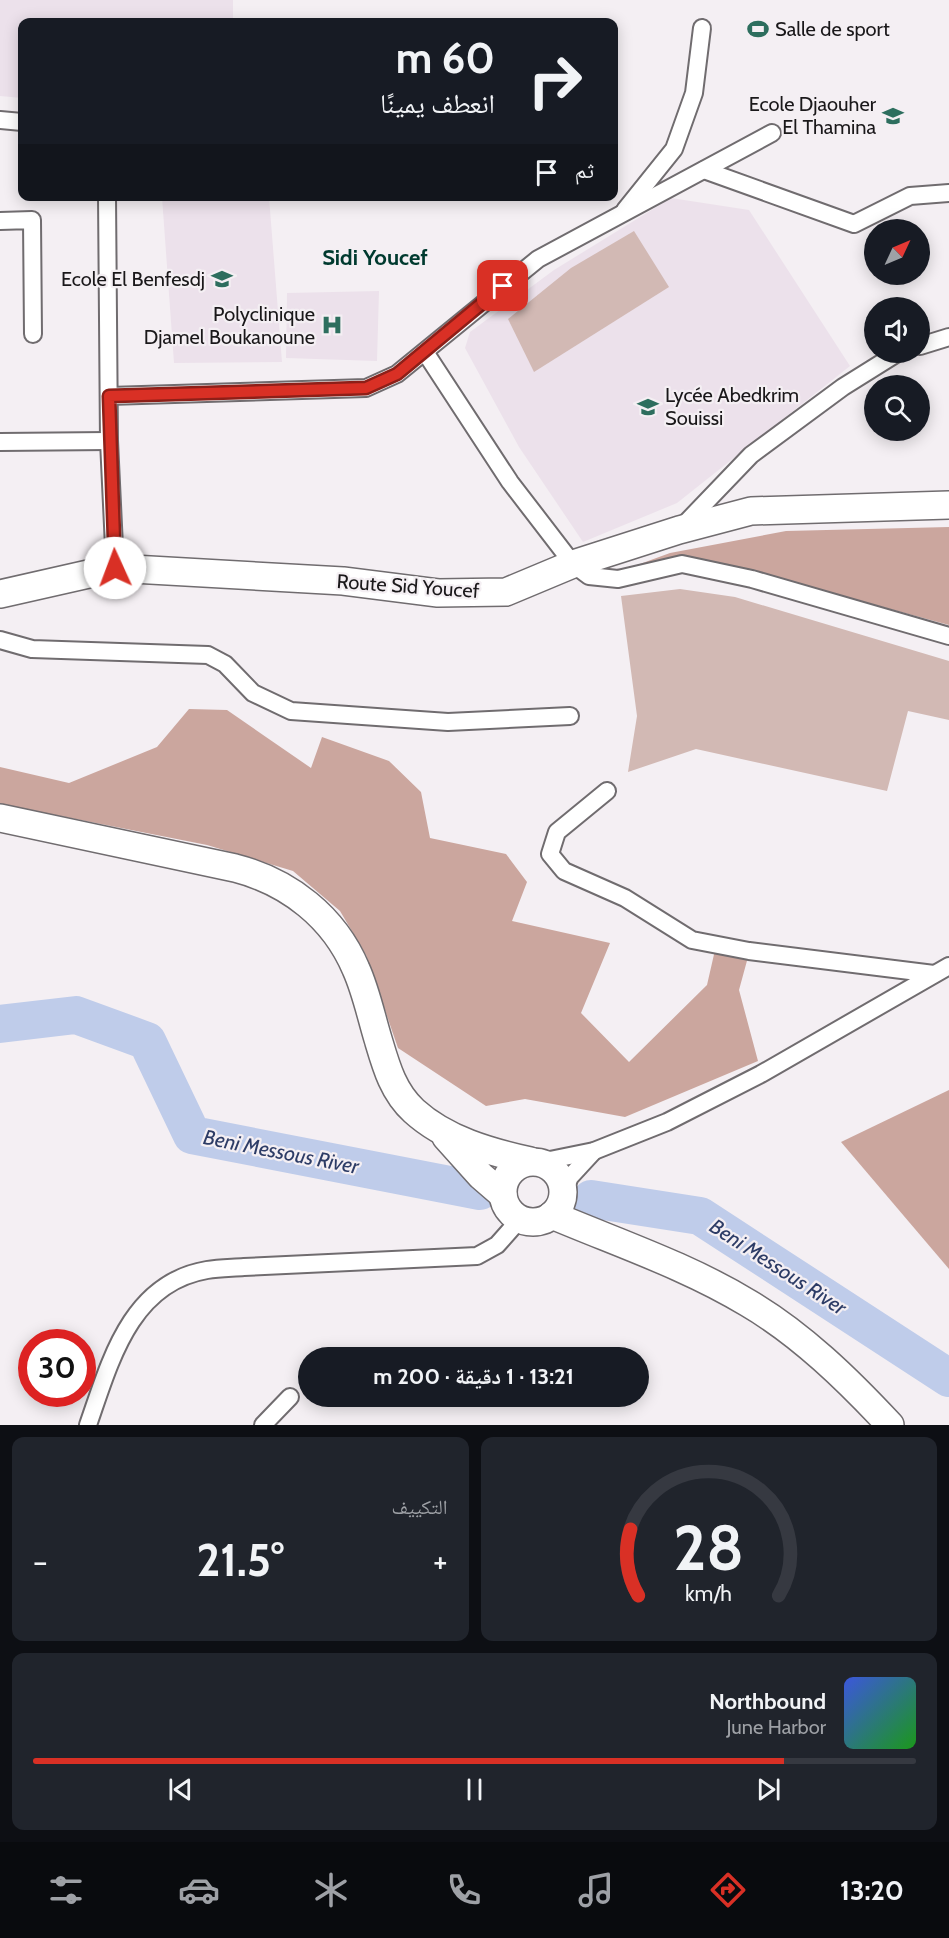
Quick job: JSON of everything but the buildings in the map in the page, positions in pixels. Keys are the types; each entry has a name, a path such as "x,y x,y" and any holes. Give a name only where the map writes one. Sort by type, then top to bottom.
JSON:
{"main road":[{"name":"Route Sid Youcef","path":"0,594 115,568 331,580 438,593 506,592 573,564 679,530 751,511 949,505"},
{"path":"0,818 235,868 262,875 291,891 314,909 339,937 357,970 388,1073 397,1092 414,1111 439,1129 475,1146 552,1168 560,1178 557,1203 536,1222 520,1219 512,1213 503,1195 481,1176 439,1129"},
{"path":"503,1195 507,1176 521,1164 535,1162"},
{"path":"557,1203 750,1304 820,1356 890,1425"}],"street":[{"path":"621,215 674,149 694,93 702,28"},
{"path":"0,120 18,122"},
{"path":"109,396 366,388 397,374 538,259 772,133"},
{"path":"704,170 854,224 910,196 949,193"},
{"path":"107,201 109,441 115,568"},
{"path":"0,221 32,220 33,334"},
{"path":"930,343 949,337"},
{"path":"424,352 510,482 573,564 590,576 618,579 682,564 753,579 949,636"},
{"path":"679,530 751,455 843,387 881,363"},
{"path":"0,442 109,441"},
{"path":"0,640 32,649 208,655 225,664 254,693 291,711 448,722 570,716"},
{"path":"607,791 557,832 550,854 564,871 625,898 692,940 749,951 934,974"},
{"path":"535,1162 594,1151 667,1122 761,1074 949,966"},
{"path":"557,1203 570,1177 594,1151"},
{"path":"88,1425 111,1359 132,1318 154,1294 174,1281 206,1270 477,1256 497,1245 520,1219"},
{"path":"263,1425 290,1397"}],"shaded area":[{"path":"0,0 233,0 233,18 18,18 18,98 0,96"},
{"name":"Lycée Abedkrim Souissi","path":"671,198 749,210 850,366 677,503 583,542 519,447 465,348 470,332 554,270"},
{"name":"Ecole El Benfesdj","path":"162,201 269,201 282,362 174,363"},
{"path":"634,231 669,287 534,372 508,319 571,268"},
{"name":"Polyclinique Djamel Boukanoune","path":"379,291 377,361 286,358 287,293"},
{"path":"949,527 949,625 717,562 676,562 618,572 670,553 786,531"},
{"path":"680,589 735,597 949,661 949,720 908,711 887,791 696,749 628,772 637,716 621,596"},
{"path":"189,709 227,710 311,768 322,737 389,761 421,792 430,838 506,854 527,882 512,921 610,943 581,1013 629,1062 707,985 715,950 748,957 739,990 758,1061 625,1117 525,1099 486,1106 398,1048 366,955 340,911 293,871 207,845 0,804 0,767 69,783 157,747"},
{"path":"949,1090 949,1269 841,1142"}],"waterway":[{"name":"Beni Messous River","path":"0,1024 76,1015 147,1041 192,1135 480,1191"},
{"name":"Beni Messous River","path":"591,1199 700,1216 949,1378"}],"place":[{"name":"Salle de sport","path":"758,29"},
{"name":"Ecole Djaouher El Thamina","path":"893,116"},
{"name":"Ecole El Benfesdj","path":"222,279"},
{"name":"Polyclinique Djamel Boukanoune","path":"332,325"},
{"name":"Lycée Abedkrim Souissi","path":"648,407"}],"district":[{"name":"Sidi Youcef","path":"375,257"}],"route":[{"path":"115,568 109,396 366,388 397,374 503,286"}]}
